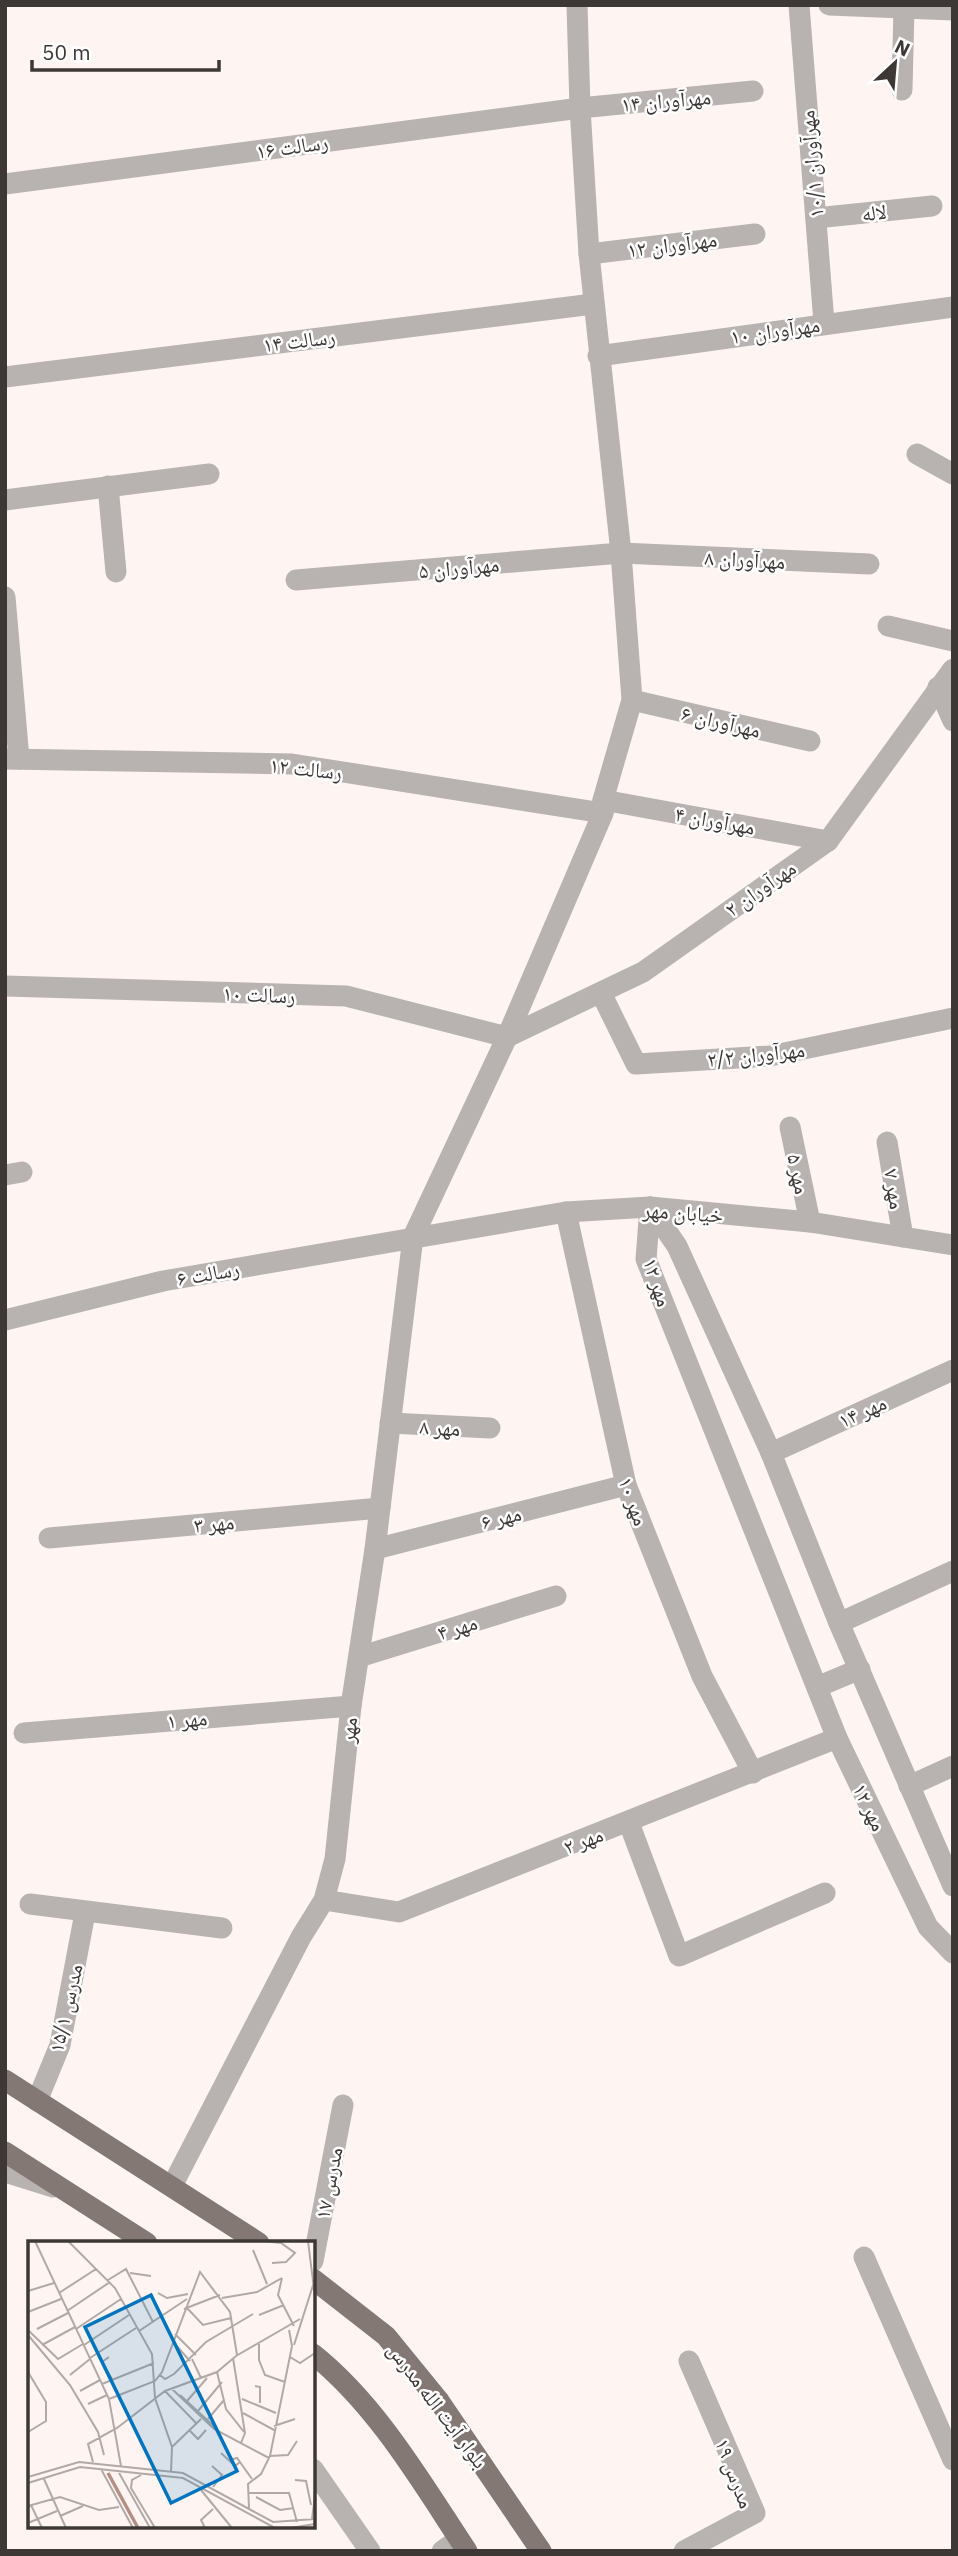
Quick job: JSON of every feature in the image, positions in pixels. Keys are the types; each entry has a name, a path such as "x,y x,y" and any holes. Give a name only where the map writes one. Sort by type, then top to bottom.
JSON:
{"main road":[{"path":"5,2080 256,2241"},
{"path":"5,2152 145,2241"},
{"name":"بلوار آیت الله مدرس","path":"315,2281 386,2336 439,2401 541,2551"},
{"path":"315,2356 343,2378 388,2435 456,2547"}],"street":[{"path":"577,5 589,254 621,553 632,700"},
{"name":"مهرآوران ۱۰/۱","path":"799,5 824,323"},
{"path":"830,5 953,10"},
{"path":"902,90 904,8"},
{"name":"۱۴ مهرآوران","path":"580,108 753,91"},
{"name":"رسالت ۱۶","path":"5,184 580,108"},
{"name":"لاله","path":"816,218 932,206"},
{"name":"مهرآوران ۱۲","path":"589,254 755,234"},
{"name":"رسالت ۱۴","path":"5,377 593,304"},
{"name":"مهرآوران ۱۰","path":"598,356 953,307"},
{"path":"917,454 953,474"},
{"path":"5,500 209,474"},
{"path":"108,486 116,572"},
{"name":"مهرآوران ۸","path":"621,553 869,564"},
{"name":"مهرآوران ۵","path":"296,580 621,553"},
{"path":"5,597 12,759"},
{"path":"888,626 953,640"},
{"name":"مهرآوران ۲","path":"507,1037 643,972 828,841 953,670"},
{"path":"938,687 953,721"},
{"name":"مهرآوران ۶","path":"632,700 810,741"},
{"name":"مهر","path":"172,2186 301,1937 324,1900 335,1859 351,1706 375,1549 413,1237 507,1037 603,807 632,700"},
{"name":"رسالت ۱۲","path":"12,759 292,764 603,807"},
{"name":"مهرآوران ۴","path":"603,807 828,841"},
{"name":"رسالت ۱۰","path":"5,986 346,996 507,1037"},
{"name":"مهرآوران ۲/۲","path":"601,993 636,1064 770,1056 953,1018"},
{"name":"مهر ۵","path":"790,1127 810,1222"},
{"name":"مهر ۷","path":"887,1142 903,1237"},
{"name":"خیابان مهر","path":"413,1237 566,1212 650,1208 810,1222 953,1245"},
{"name":"مهر ۱۲","path":"650,1208 677,1246 771,1452 839,1623 953,1886"},
{"name":"مهر ۱۲","path":"650,1208 646,1259 837,1738 928,1927 953,1953"},
{"name":"مهر ۱۰","path":"566,1212 626,1485 702,1676 752,1773"},
{"name":"رسالت ۶","path":"5,1320 163,1281 413,1237"},
{"name":"مهر ۱۴","path":"771,1452 953,1370"},
{"name":"مهر ۸","path":"390,1423 490,1428"},
{"name":"مهر ۶","path":"375,1549 626,1485"},
{"name":"مهر ۳","path":"49,1538 380,1508"},
{"path":"839,1623 953,1571"},
{"name":"مهر ۴","path":"359,1657 556,1597"},
{"path":"817,1687 860,1669"},
{"name":"مهر ۱","path":"24,1733 351,1706"},
{"name":"مهر ۲","path":"324,1900 399,1912 837,1738"},
{"path":"909,1786 953,1766"},
{"path":"629,1822 679,1956 825,1894"},
{"path":"30,1904 85,1913 222,1928"},
{"name":"مدرس ۱۵/۱","path":"37,2101 60,2045 85,1913"},
{"name":"مدرس ۱۷","path":"315,2251 343,2105"},
{"path":"5,2172 66,2191"},
{"path":"863,2257 953,2460"},
{"name":"مدرس ۱۹","path":"684,2551 755,2513 689,2361"},
{"path":"315,2472 370,2551"}]}
